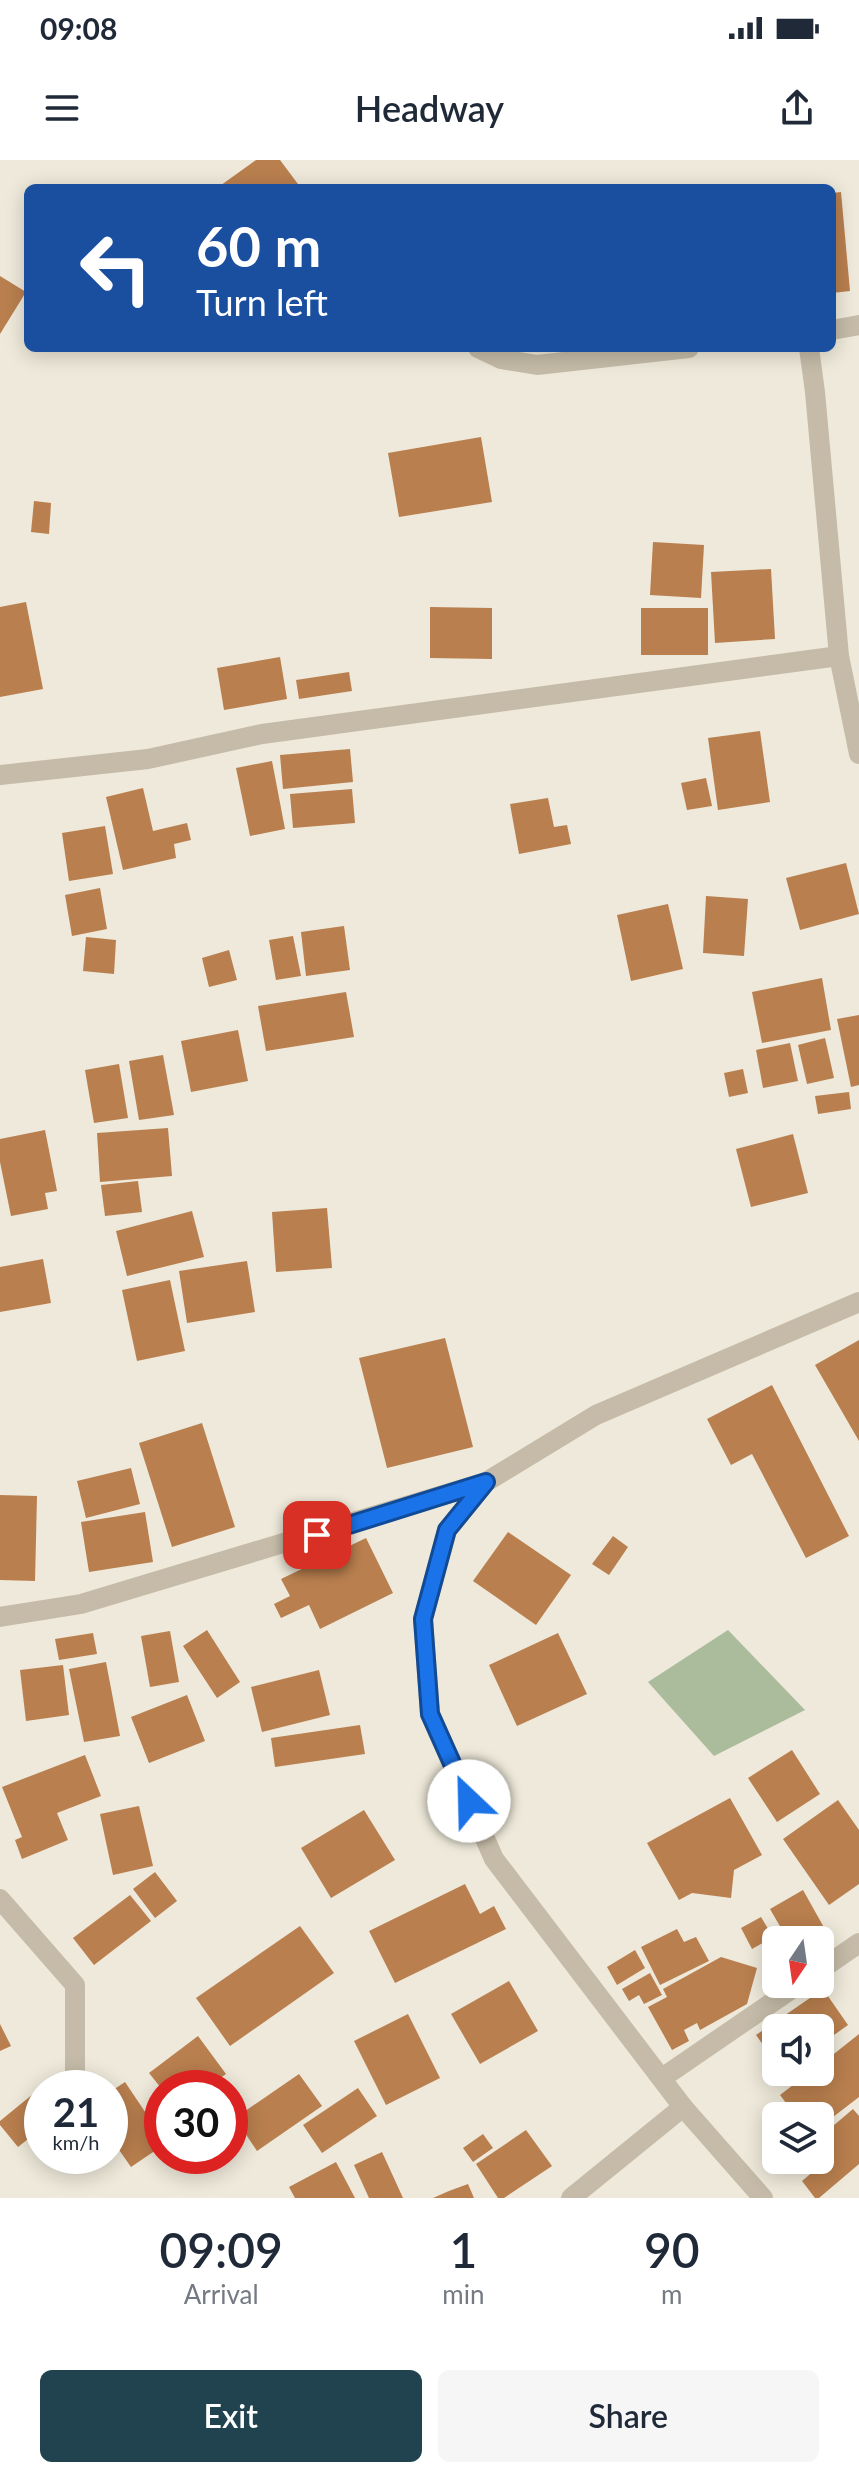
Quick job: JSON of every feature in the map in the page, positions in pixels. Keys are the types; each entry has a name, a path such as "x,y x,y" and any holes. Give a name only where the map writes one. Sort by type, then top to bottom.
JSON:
{"street":[{"path":"836,329 859,325"},
{"path":"486,352 501,359 537,365 653,352"},
{"path":"810,352 839,656 859,754"},
{"path":"0,775 148,759 262,734 839,656"},
{"path":"0,1617 81,1604 486,1482 596,1415 859,1302"},
{"path":"486,1482 447,1530 423,1619 430,1714 494,1859 683,2107 763,2198"},
{"path":"0,1899 75,1985 75,2070"},
{"path":"834,1960 859,1943"},
{"path":"662,2078 779,1998"},
{"path":"571,2198 683,2107"}],"green space":[{"path":"728,1630 805,1710 714,1756 648,1682"}],"building":[{"path":"256,160 280,160 298,184 223,184"},
{"path":"841,192 850,291 836,293 836,193"},
{"path":"0,276 24,291 24,295 0,334"},
{"path":"481,437 492,502 399,517 388,453"},
{"path":"34,501 51,503 49,534 31,532"},
{"path":"653,542 704,545 701,598 650,595"},
{"path":"771,569 775,639 715,643 711,572"},
{"path":"26,602 43,689 0,697 0,607"},
{"path":"430,607 492,608 492,659 430,658"},
{"path":"641,608 708,608 708,655 641,655"},
{"path":"280,657 287,699 224,710 217,668"},
{"path":"349,672 352,691 299,699 296,680"},
{"path":"760,731 770,802 718,810 708,738"},
{"path":"350,749 353,782 283,789 280,755"},
{"path":"272,761 285,829 250,836 236,768"},
{"path":"706,778 712,806 687,810 681,783"},
{"path":"143,788 153,831 187,823 191,840 174,844 176,858 123,870 106,797"},
{"path":"352,789 355,823 293,828 290,794"},
{"path":"548,798 554,827 567,825 571,844 519,854 510,804"},
{"path":"105,826 113,874 69,881 62,833"},
{"path":"846,863 859,914 800,930 786,878"},
{"path":"100,888 107,929 72,936 65,895"},
{"path":"706,896 748,899 744,956 703,953"},
{"path":"668,904 683,969 631,981 617,915"},
{"path":"344,926 350,970 306,976 301,932"},
{"path":"293,936 301,976 276,980 269,940"},
{"path":"86,937 116,940 114,974 83,971"},
{"path":"229,950 237,980 209,987 202,958"},
{"path":"822,978 831,1030 762,1043 752,992"},
{"path":"346,992 354,1037 266,1051 258,1006"},
{"path":"859,1015 859,1085 851,1087 837,1019"},
{"path":"238,1030 248,1081 191,1092 181,1041"},
{"path":"825,1038 834,1078 807,1084 798,1045"},
{"path":"790,1043 798,1081 763,1088 756,1050"},
{"path":"163,1055 174,1115 139,1120 129,1061"},
{"path":"119,1064 128,1118 94,1123 85,1070"},
{"path":"743,1069 748,1093 729,1097 724,1073"},
{"path":"849,1092 851,1109 818,1114 815,1096"},
{"path":"168,1128 172,1176 100,1182 97,1133"},
{"path":"45,1130 57,1191 45,1193 48,1209 11,1216 0,1162 0,1139"},
{"path":"793,1134 808,1193 751,1207 736,1149"},
{"path":"138,1181 142,1212 105,1216 101,1185"},
{"path":"327,1208 332,1268 276,1272 272,1212"},
{"path":"192,1211 204,1257 127,1276 116,1231"},
{"path":"43,1259 51,1303 0,1312 0,1267"},
{"path":"247,1261 255,1312 187,1323 179,1271"},
{"path":"170,1280 185,1351 137,1361 122,1290"},
{"path":"445,1338 473,1447 387,1468 359,1358"},
{"path":"859,1340 859,1441 815,1365"},
{"path":"772,1385 849,1536 806,1558 752,1454 731,1465 707,1419"},
{"path":"202,1423 235,1527 172,1547 139,1443"},
{"path":"131,1468 140,1504 86,1518 77,1481"},
{"path":"0,1495 37,1496 35,1581 0,1580"},
{"path":"145,1512 153,1562 89,1572 81,1522"},
{"path":"508,1532 571,1575 536,1625 473,1581"},
{"path":"613,1536 628,1547 609,1575 592,1564"},
{"path":"366,1538 393,1593 320,1629 309,1605 281,1618 274,1604 290,1596 281,1579"},
{"path":"207,1630 240,1682 217,1698 183,1646"},
{"path":"170,1631 179,1682 150,1687 141,1636"},
{"path":"93,1633 97,1654 59,1660 55,1639"},
{"path":"558,1633 587,1694 517,1726 489,1665"},
{"path":"106,1662 120,1736 84,1742 69,1669"},
{"path":"63,1665 69,1715 26,1721 20,1670"},
{"path":"319,1670 330,1715 262,1732 251,1687"},
{"path":"187,1695 205,1741 149,1763 131,1717"},
{"path":"360,1725 365,1754 275,1767 271,1738"},
{"path":"792,1750 820,1794 777,1822 748,1778"},
{"path":"85,1755 101,1796 57,1813 68,1840 22,1859 15,1840 22,1837 2,1787"},
{"path":"730,1798 762,1855 734,1870 731,1898 692,1893 679,1900 647,1843"},
{"path":"838,1800 859,1830 859,1884 829,1905 783,1839"},
{"path":"139,1806 153,1866 113,1875 100,1814"},
{"path":"364,1810 395,1860 331,1898 301,1848"},
{"path":"155,1872 177,1901 155,1918 133,1889"},
{"path":"465,1884 480,1914 494,1906 506,1929 395,1983 369,1931"},
{"path":"803,1890 823,1926 780,1926 770,1909"},
{"path":"130,1895 151,1921 94,1965 73,1938"},
{"path":"761,1917 766,1926 762,1926 762,1943 752,1949 741,1928"},
{"path":"300,1926 334,1973 230,2046 196,1998"},
{"path":"677,1929 684,1942 696,1937 709,1961 660,1985 641,1947"},
{"path":"635,1950 645,1968 617,1985 607,1967"},
{"path":"721,1957 757,1968 747,2004 700,2030 697,2023 684,2030 689,2041 672,2050 648,2007 667,1997 663,1989"},
{"path":"650,1973 662,1995 644,2004 639,1995 629,2001 622,1989"},
{"path":"509,1981 538,2031 480,2064 451,2014"},
{"path":"810,1998 829,1998 848,2025 834,2035 834,2014 787,2014"},
{"path":"408,2014 440,2078 386,2105 354,2041"},
{"path":"0,2024 11,2046 0,2051"},
{"path":"859,2034 859,2097 834,2116 834,2102 785,2102 780,2095 792,2086 834,2086 834,2054"},
{"path":"198,2036 223,2070 153,2070"},
{"path":"299,2074 322,2106 257,2151 248,2138 248,2109"},
{"path":"128,2086 144,2110 144,2158 131,2167 128,2163"},
{"path":"358,2088 377,2116 322,2153 303,2125"},
{"path":"24,2101 24,2142 18,2147 0,2121"},
{"path":"853,2109 859,2116 859,2164 819,2198 815,2198 802,2181 810,2174 834,2174 834,2125"},
{"path":"526,2130 552,2166 504,2198 498,2198 476,2164"},
{"path":"483,2134 493,2148 473,2162 463,2148"},
{"path":"382,2152 403,2198 369,2198 354,2165"},
{"path":"336,2162 355,2198 295,2198 289,2187"},
{"path":"468,2184 474,2198 433,2198 449,2191"}],"route":[{"path":"317,1535 486,1482 447,1530 423,1619 430,1714 469,1801"}]}
